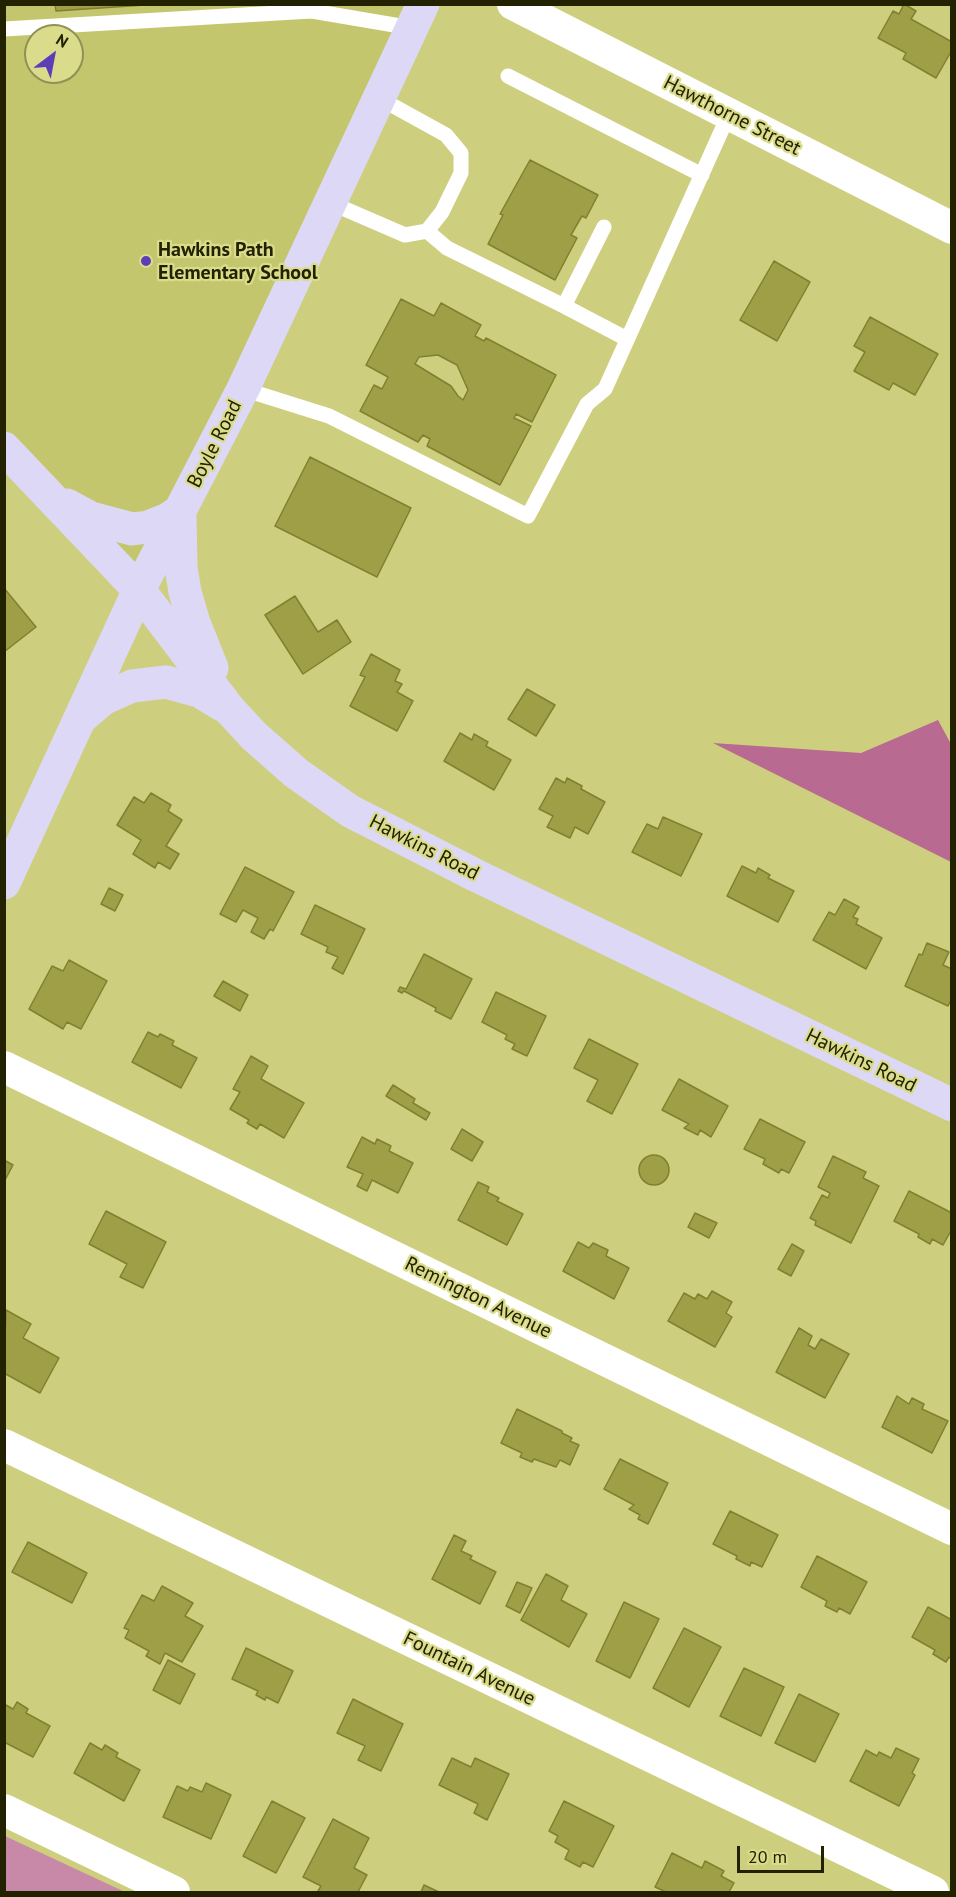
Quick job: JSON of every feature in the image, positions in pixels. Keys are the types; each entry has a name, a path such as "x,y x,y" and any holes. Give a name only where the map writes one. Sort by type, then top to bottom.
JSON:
{"street":[{"name":"Hawthorne Street","path":"513,4 951,228"},
{"name":"Boyle Road","path":"4,884 139,590 243,389 417,16"},
{"name":"Hawkins Road","path":"4,448 139,590 229,709 254,736 296,773 350,811 475,875 951,1105"},
{"path":"53,498 92,518 132,528 148,526 168,519 180,511"},
{"path":"180,511 181,567 185,592 194,623 229,709"},
{"path":"81,718 103,699 132,686 166,682 199,691 229,709"},
{"name":"Remington Avenue","path":"4,1067 951,1529"},
{"name":"Fountain Avenue","path":"4,1445 933,1893"},
{"path":"4,1810 174,1893"}],"lane":[{"path":"4,29 312,11 417,16"},
{"path":"508,75 702,175"},
{"path":"331,203 405,235 427,231 442,212 461,172 461,153 446,135 379,98"},
{"path":"243,389 329,416 528,516 587,404 605,389 729,114"},
{"path":"564,306 604,227"},
{"path":"427,231 447,248 627,339"}],"shaded area":[{"name":"Hawkins Path Elementary School","path":"5,5 412,5 139,568 5,450"},
{"path":"938,720 951,744 951,862 713,743 861,753"},
{"path":"5,1836 125,1892 5,1892"}],"building":[{"path":"55,4 144,4 145,5 56,11"},
{"path":"904,4 916,11 911,19 952,42 952,50 936,78 903,59 906,53 878,38 893,11 899,14"},
{"path":"530,160 598,195 586,218 582,216 571,235 577,238 555,280 488,244 503,215 500,214"},
{"path":"774,261 810,282 777,341 740,320"},
{"path":"401,299 434,316 441,303 481,325 475,336 484,341 486,338 556,375 532,422 516,414 514,418 531,426 500,485 427,446 430,439 423,435 418,442 360,411 374,385 382,389 388,377 366,365","holes":["438,355 457,365 468,390 463,400 451,386 415,364 419,357"]},
{"path":"870,317 938,354 915,395 893,383 889,390 854,371 865,352 854,346"},
{"path":"310,457 411,508 377,577 275,526"},
{"path":"4,588 36,627 4,652"},
{"path":"295,596 318,632 337,620 351,642 303,674 265,615"},
{"path":"371,654 400,670 395,681 402,684 397,692 413,701 397,731 350,706 365,677 360,675"},
{"path":"527,689 555,705 536,736 508,719"},
{"path":"460,733 472,740 474,734 488,742 486,746 511,760 494,790 444,761"},
{"path":"556,778 565,783 567,778 582,786 581,789 605,802 588,834 575,827 570,838 547,827 553,816 539,809"},
{"path":"151,793 171,805 168,811 182,820 166,846 179,854 170,869 158,862 155,868 133,854 141,840 117,825 134,797 144,803"},
{"path":"663,817 702,834 681,876 632,852 647,824 658,829"},
{"path":"742,866 756,873 758,868 770,875 768,878 794,891 778,922 727,896"},
{"path":"245,867 294,892 273,931 270,929 264,939 251,932 258,918 243,910 236,922 220,914"},
{"path":"109,888 123,895 115,911 101,904"},
{"path":"844,899 859,907 853,917 858,919 856,924 882,938 866,969 813,940 829,912 835,915"},
{"path":"315,905 365,929 343,974 332,968 338,957 326,952 328,947 301,934"},
{"path":"927,943 949,952 943,965 952,969 952,998 948,1006 905,986 919,954 922,955"},
{"path":"424,954 472,979 451,1019 404,991 402,993 398,991 400,987 406,989"},
{"path":"69,960 107,981 81,1029 67,1022 63,1029 29,1009 52,966 63,971"},
{"path":"223,981 248,995 240,1011 214,996"},
{"path":"496,992 546,1016 527,1056 512,1049 515,1044 505,1039 507,1035 482,1022"},
{"path":"148,1032 158,1037 160,1034 174,1041 172,1045 197,1058 181,1088 132,1062"},
{"path":"589,1039 638,1064 612,1114 587,1101 598,1080 574,1068"},
{"path":"251,1056 268,1066 261,1079 304,1103 284,1138 260,1124 257,1129 247,1123 249,1120 230,1109 240,1092 233,1089"},
{"path":"679,1079 728,1106 711,1137 700,1130 698,1135 684,1128 689,1124 662,1110"},
{"path":"393,1085 415,1099 413,1103 430,1113 426,1120 386,1096"},
{"path":"760,1119 805,1142 789,1173 781,1169 779,1173 763,1164 765,1159 744,1149"},
{"path":"462,1129 483,1142 472,1161 451,1149"},
{"path":"362,1137 375,1144 377,1139 391,1146 389,1151 413,1163 398,1193 372,1180 367,1191 357,1186 363,1174 347,1167"},
{"path":"654,1155 665,1159 669,1170 665,1181 654,1185 643,1181 639,1170 643,1159"},
{"path":"833,1156 866,1172 863,1178 879,1186 851,1243 815,1225 816,1221 810,1218 822,1195 828,1198 830,1193 818,1187"},
{"path":"4,1160 13,1165 4,1182"},
{"path":"478,1182 489,1187 487,1192 499,1198 497,1201 523,1214 507,1245 458,1220"},
{"path":"909,1191 952,1213 952,1229 943,1245 932,1239 930,1244 918,1237 919,1234 894,1221"},
{"path":"106,1211 166,1242 143,1288 120,1277 127,1264 89,1244"},
{"path":"695,1213 717,1223 709,1238 688,1227"},
{"path":"578,1242 589,1248 593,1243 608,1250 606,1256 629,1268 614,1299 563,1271"},
{"path":"792,1244 804,1251 791,1276 778,1269"},
{"path":"712,1291 732,1302 726,1313 732,1317 715,1347 668,1321 684,1293 695,1299 698,1294 707,1299"},
{"path":"6,1310 31,1324 23,1338 59,1358 40,1393 4,1373"},
{"path":"799,1328 812,1336 808,1345 815,1349 821,1339 849,1354 825,1398 776,1372"},
{"path":"897,1396 909,1404 912,1398 924,1404 922,1409 948,1421 932,1453 882,1427"},
{"path":"517,1409 562,1431 572,1438 570,1441 579,1445 570,1465 560,1460 556,1467 534,1459 532,1462 520,1457 522,1453 501,1443"},
{"path":"620,1459 668,1483 648,1524 638,1519 640,1515 629,1509 634,1505 604,1489"},
{"path":"730,1511 778,1535 762,1567 751,1562 750,1566 736,1559 737,1556 713,1544"},
{"path":"454,1535 466,1541 461,1551 472,1556 470,1559 496,1572 480,1604 432,1579"},
{"path":"28,1542 87,1573 72,1603 12,1572"},
{"path":"817,1556 867,1582 850,1614 839,1608 837,1612 825,1606 827,1601 801,1587"},
{"path":"546,1574 568,1586 561,1600 587,1614 569,1647 521,1620"},
{"path":"517,1582 532,1588 520,1613 506,1606"},
{"path":"162,1586 193,1603 185,1616 203,1626 182,1662 165,1653 160,1664 146,1656 149,1651 125,1638 129,1630 124,1628 142,1595 154,1601"},
{"path":"624,1602 659,1619 630,1678 596,1661"},
{"path":"928,1607 952,1620 952,1659 949,1657 946,1662 933,1654 935,1650 912,1637"},
{"path":"684,1628 721,1647 689,1707 653,1688"},
{"path":"246,1648 293,1671 278,1703 266,1697 265,1700 256,1695 258,1691 232,1679"},
{"path":"168,1660 195,1674 180,1704 153,1690"},
{"path":"744,1668 784,1687 761,1736 720,1716"},
{"path":"799,1694 839,1714 815,1762 775,1743"},
{"path":"353,1699 403,1724 381,1771 358,1760 365,1746 337,1733"},
{"path":"17,1702 28,1709 26,1713 50,1726 33,1757 4,1742 4,1704 13,1709"},
{"path":"90,1743 102,1750 105,1745 118,1753 116,1757 140,1770 124,1801 74,1773"},
{"path":"896,1748 919,1759 912,1773 915,1775 899,1806 850,1781 866,1750 877,1756 879,1752 891,1758"},
{"path":"452,1758 471,1767 475,1758 509,1774 487,1820 474,1813 478,1804 439,1785"},
{"path":"206,1783 231,1795 211,1839 163,1817 177,1786 188,1791 190,1787 202,1792"},
{"path":"272,1801 305,1818 276,1873 243,1856"},
{"path":"564,1801 614,1826 593,1867 583,1862 580,1867 565,1859 569,1850 555,1842 558,1836 549,1831"},
{"path":"333,1819 369,1838 354,1868 367,1875 358,1892 320,1892 318,1891 321,1886 303,1877"},
{"path":"672,1853 702,1868 705,1861 724,1871 721,1876 734,1883 729,1892 666,1892 655,1887"},
{"path":"424,1885 439,1892 421,1892"}],"place":[{"name":"Hawkins Path Elementary School","path":"146,261"}]}
